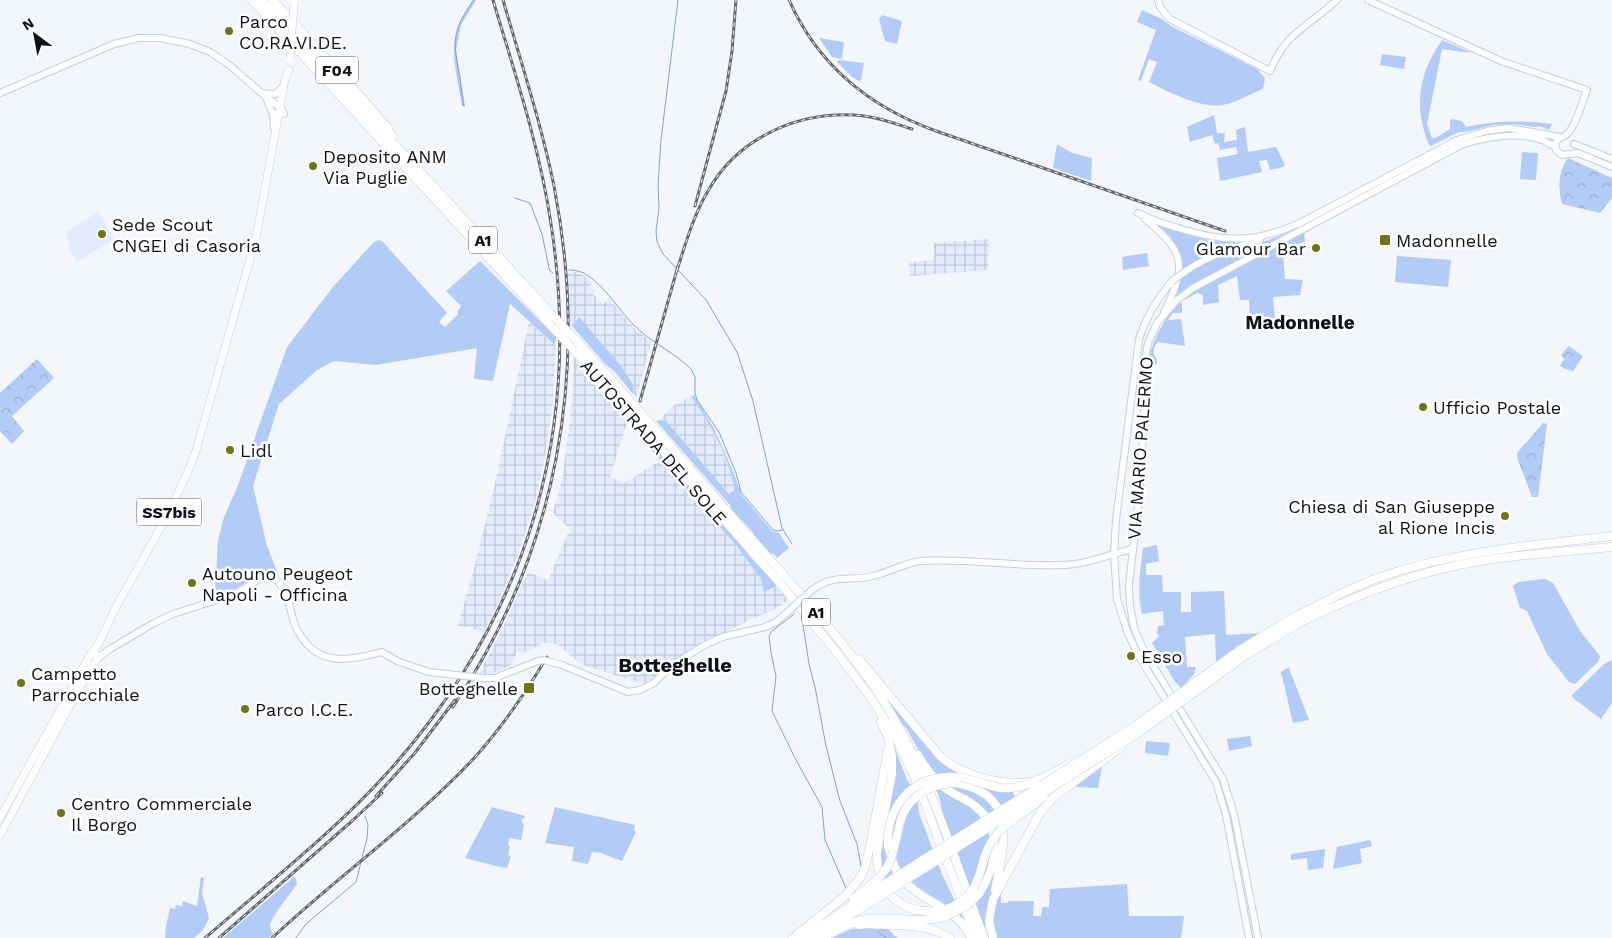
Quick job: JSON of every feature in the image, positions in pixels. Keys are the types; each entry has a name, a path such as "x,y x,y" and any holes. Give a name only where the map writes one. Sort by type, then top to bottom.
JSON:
{"highway":[{"name":"AUTOSTRADA DEL SOLE","path":"252,0 575,351 785,589 851,671 894,734 911,769 976,938"},
{"name":"AUTOSTRADA DEL SOLE","path":"262,0 572,336 828,626 870,682 900,730 933,802 984,938"},
{"name":"F04","path":"273,0 374,112 386,127 396,145"},
{"path":"802,938 1135,726 1184,692 1221,663 1294,617 1378,578 1417,566 1479,552 1612,537"},
{"path":"993,899 1041,811 1054,797 1092,770 1138,733 1274,637 1357,595 1417,575 1448,567 1499,558 1612,547"},
{"path":"1578,550 1612,552"},
{"name":"A1","path":"828,626 852,651 940,756 952,766 962,771 1003,782 1035,781 1098,750"},
{"path":"851,671 883,724 892,756 892,774 876,852 876,864 882,883 890,895 898,902 914,910 926,912 945,910 961,902 976,885 989,847 998,833 1040,800 1054,785"},
{"path":"822,938 859,920 874,918 923,921 945,918 968,905 980,894 987,882 994,862 995,842 988,821 976,806 950,792 932,776 900,730"},
{"path":"812,938 1138,733"},
{"path":"793,938 846,896 855,886 865,867 888,756 888,738"},
{"path":"971,938 958,920 947,910 916,891 902,879 894,865 888,846 887,835 893,814 905,795 922,783 939,778 952,777 1001,788 1027,785 1035,781"},
{"path":"824,924 872,885 881,875 888,865 892,854 902,816 912,800 934,786 956,783 971,786 986,794 997,808 1004,822 1004,844 989,921 993,938"},
{"path":"842,928 866,924 930,928 947,936"}],"main road":[{"name":"SS7bis","path":"273,153 277,145 284,86 289,70 294,2"},
{"name":"SS7bis","path":"95,657 111,617 183,484 195,454 256,240 275,134 290,78 289,70"},
{"path":"0,818 95,657"},
{"path":"0,836 85,671"}],"street":[{"path":"1158,0 1160,7 1170,19 1270,71 1275,58 1289,39 1337,0"},
{"path":"1368,0 1501,62 1587,90 1572,128 1568,134 1556,142 1556,148 1561,154 1578,153 1612,167"},
{"path":"2,92 109,46 150,38 182,42 210,52 228,64 282,110"},
{"path":"263,95 275,94 284,86"},
{"path":"263,95 276,110 282,110"},
{"path":"269,104 274,120 275,134"},
{"name":"VIA MARIO PALERMO","path":"1258,938 1234,814 1223,779 1144,651 1137,634 1130,605 1128,585 1140,488 1145,400 1145,360 1148,343 1158,323 1177,300 1193,288 1456,140 1486,131 1509,128 1562,137"},
{"path":"1570,153 1574,149 1572,128"},
{"name":"VIA MARIO PALERMO","path":"1314,219 1472,141 1491,137 1521,136 1546,141 1556,148"},
{"path":"1562,137 1569,137 1574,142 1612,159"},
{"path":"1158,323 1175,288 1180,267 1177,253 1172,243 1138,213 1152,221 1187,232 1240,240 1302,226"},
{"name":"VIA MARIO PALERMO","path":"1249,938 1226,815 1216,782 1132,643 1117,599 1114,554 1116,520 1139,339 1150,310 1172,281 1186,270 1220,252 1282,231"},
{"path":"95,657 173,614 235,594 264,576 270,575 281,584 298,632 313,650 323,656 334,659 351,658 382,652 397,661 429,672 483,678 495,678 532,662 544,660 562,665 628,692 640,690 654,683 670,667 703,646 722,637 764,627 776,622 812,590 828,580 868,578 910,562 919,561 983,561 1064,565 1133,549"}],"shaded area":[{"path":"98,212 114,239 77,262 71,252 66,232"},
{"path":"989,239 988,270 910,276 909,262 934,260 934,243"},
{"path":"575,272 585,276 592,283 590,286 595,291 593,294 603,304 609,299 637,331 651,341 637,396 634,395 633,385 622,367 579,318 572,326 569,323 567,273"},
{"path":"529,322 555,345 553,403 536,498 520,549 496,608 483,633 472,628 458,626 497,475"},
{"path":"574,356 586,376 627,422 610,477 624,483 660,461 736,545 764,586 776,586 788,600 774,610 751,619 692,650 647,685 586,666 577,661 560,646 551,643 543,643 522,653 517,651 513,662 508,667 488,675 479,674 500,634 528,572 548,580 570,529 553,513 562,480 568,436"},
{"path":"691,396 709,424 725,458 733,478 735,490 731,494 666,421 660,420 670,408"}],"green space":[{"path":"473,0 476,0 461,25 456,50 465,106 462,106 455,64 455,40 458,27"},
{"path":"1142,10 1257,69 1265,78 1263,89 1223,105 1215,106 1196,102 1175,95 1149,82 1157,62 1149,59 1141,81 1138,80 1156,30 1137,22"},
{"path":"882,15 902,21 897,44 885,41 879,20"},
{"path":"819,38 844,42 842,59 832,57"},
{"path":"1442,40 1472,53 1442,49 1427,124 1432,138 1436,138 1450,129 1450,121 1452,119 1462,121 1466,127 1509,122 1552,124 1549,130 1540,126 1493,125 1459,132 1431,146 1429,145 1421,117 1421,90 1428,65"},
{"path":"1382,54 1406,57 1404,69 1380,65"},
{"path":"839,60 864,63 861,80 859,81 852,77 837,62"},
{"path":"1214,115 1217,133 1225,133 1224,142 1237,140 1236,130 1245,127 1248,152 1276,147 1285,165 1270,170 1267,160 1259,161 1262,172 1220,181 1217,158 1238,154 1236,147 1220,150 1218,143 1215,144 1212,135 1190,142 1187,127"},
{"path":"1057,144 1072,153 1092,158 1091,181 1053,168"},
{"path":"1522,152 1538,153 1536,180 1520,179"},
{"path":"1568,158 1612,178 1612,198 1600,213 1562,204 1560,180 1562,169"},
{"path":"1159,226 1207,240 1241,243 1210,254 1183,269 1181,256 1176,245"},
{"path":"1295,229 1192,285 1172,300 1181,278 1198,266 1217,257"},
{"path":"1304,232 1305,241 1283,252 1285,279 1303,280 1300,295 1273,297 1275,320 1250,321 1249,300 1240,300 1237,276 1218,285 1219,302 1203,305 1203,295 1197,293 1185,300 1196,290"},
{"path":"378,240 382,241 447,313 439,322 445,327 458,314 457,312 461,306 446,291 480,261 556,337 555,345 510,304 493,381 474,379 477,348 376,365 334,361 317,370 279,404 253,486 267,546 279,576 272,572 266,572 231,591 217,596 215,591 218,541 224,517 237,488 287,347 333,287 373,243"},
{"path":"1147,253 1149,266 1123,270 1122,257"},
{"path":"1397,256 1451,260 1448,287 1395,282"},
{"path":"1180,302 1182,304 1182,313 1173,313 1168,320 1181,319 1185,346 1158,342 1154,350 1157,364 1148,362 1160,330"},
{"path":"579,317 622,367 633,385 634,395 572,326"},
{"path":"1569,346 1583,356 1573,371 1560,366 1564,359 1561,355"},
{"path":"37,359 54,378 12,416 24,431 12,444 0,431 0,393"},
{"path":"694,395 713,427 741,494 772,531 779,533 789,548 777,558 773,553 770,556 752,531 656,421 666,421 729,494 735,490 723,453 712,429 691,396"},
{"path":"1543,423 1547,424 1538,497 1532,497 1517,453"},
{"path":"642,431 776,586 764,592 761,579 736,545 642,440"},
{"path":"1157,545 1159,561 1146,564 1146,575 1162,575 1163,592 1181,592 1181,612 1191,612 1191,592 1224,591 1226,635 1260,633 1216,663 1215,634 1185,637 1187,667 1196,667 1194,674 1182,688 1175,682 1152,643 1159,636 1157,633 1158,626 1164,625 1163,611 1142,614 1140,606 1143,548"},
{"path":"1545,579 1553,583 1580,631 1600,656 1598,662 1575,684 1569,682 1547,654 1527,611 1520,608 1513,586 1518,582"},
{"path":"1612,660 1612,703 1601,719 1573,698 1572,695 1604,664"},
{"path":"1289,667 1309,720 1293,723 1281,672"},
{"path":"873,680 943,762 961,773 1008,784 1016,798 996,810 1002,828 1003,841 987,914 988,926 984,926 944,818 939,796 926,773 941,787 974,808 988,827 991,838 992,860 989,872 978,893 980,896 992,877 997,852 994,831 987,815 973,801 949,788 926,764 907,729 900,722"},
{"path":"1250,736 1252,746 1229,751 1227,739"},
{"path":"1146,741 1170,743 1168,756 1145,753"},
{"path":"893,743 907,780 916,792 919,813 942,874 964,920 899,870 883,880 879,861"},
{"path":"1102,766 1098,788 1077,787 1076,784"},
{"path":"492,807 525,816 521,820 524,825 521,840 509,838 508,855 511,856 507,868 465,858"},
{"path":"555,807 635,825 634,830 636,832 622,861 601,853 592,852 588,864 572,861 574,847 545,843"},
{"path":"1370,840 1372,846 1360,849 1362,863 1333,869 1337,847"},
{"path":"1325,849 1323,868 1308,870 1307,858 1291,860 1291,854"},
{"path":"295,876 297,884 271,922 270,926 273,934 269,938 223,938"},
{"path":"201,877 204,878 202,893 209,918 203,930 194,938 165,938 170,908 175,909 176,905 182,906 183,901 197,906"},
{"path":"1127,884 1129,916 1184,916 1181,938 994,938 993,913 1001,889 1001,903 1008,903 1008,901 1034,901 1033,916 1041,916 1042,907 1049,907 1050,889"},
{"path":"866,927 887,928 899,938 831,938 852,929"}],"waterway":[{"path":"464,106 455,46 461,20 474,0"},
{"path":"678,0 661,140 657,242 663,254 706,300 737,352 753,401 782,528 792,544"},
{"path":"515,198 530,203 542,234 549,268 553,273"},
{"path":"569,270 582,272 592,278 638,329 691,369 695,377 697,400 719,432 736,473 741,492 773,530 782,530"},
{"path":"794,614 772,631 769,636 776,676 772,711 822,807 825,840 846,888"},
{"path":"802,618 809,664 826,746 840,801 857,844 861,867"},
{"path":"296,938 306,924 356,882 367,838 368,825 365,816"},
{"path":"878,932 886,938"}],"railway":[{"path":"205,938 345,816 388,772 437,712 477,650 510,585 534,517 550,447 559,375 559,301 551,224 540,167 526,111 493,0"},
{"path":"453,707 489,647 518,585 541,522 556,457 566,391 568,323 564,255 554,186 537,116 503,0"},
{"path":"695,206 726,91 732,51 736,0"},
{"path":"789,0 815,45 831,64 848,81 889,110 936,131 1225,231"},
{"path":"676,273 694,221 708,191 721,172 737,155 755,141 774,130 796,122 818,117 841,115 870,117 912,129"},
{"path":"640,401 678,266"},
{"path":"272,938 402,827 452,781 496,733 547,657"},
{"path":"376,796 414,754 455,700"},
{"path":"219,938 382,793"}],"place":[{"name":"Parco CO.RA.VI.DE.","path":"229,31"},
{"name":"Deposito ANM Via Puglie","path":"313,166"},
{"name":"Sede Scout CNGEI di Casoria","path":"102,234"},
{"name":"Madonnelle","path":"1385,240"},
{"name":"Glamour Bar","path":"1316,248"},
{"name":"Ufficio Postale","path":"1423,407"},
{"name":"Lidl","path":"230,450"},
{"name":"Chiesa di San Giuseppe al Rione Incis","path":"1505,516"},
{"name":"Autouno Peugeot Napoli - Officina","path":"192,583"},
{"name":"Esso","path":"1131,656"},
{"name":"Campetto Parrocchiale","path":"21,683"},
{"name":"Botteghelle","path":"529,688"},
{"name":"Parco I.C.E.","path":"245,709"},
{"name":"Centro Commerciale Il Borgo","path":"61,813"}],"district":[{"name":"Madonnelle","path":"1300,322"},
{"name":"Botteghelle","path":"675,665"}]}
